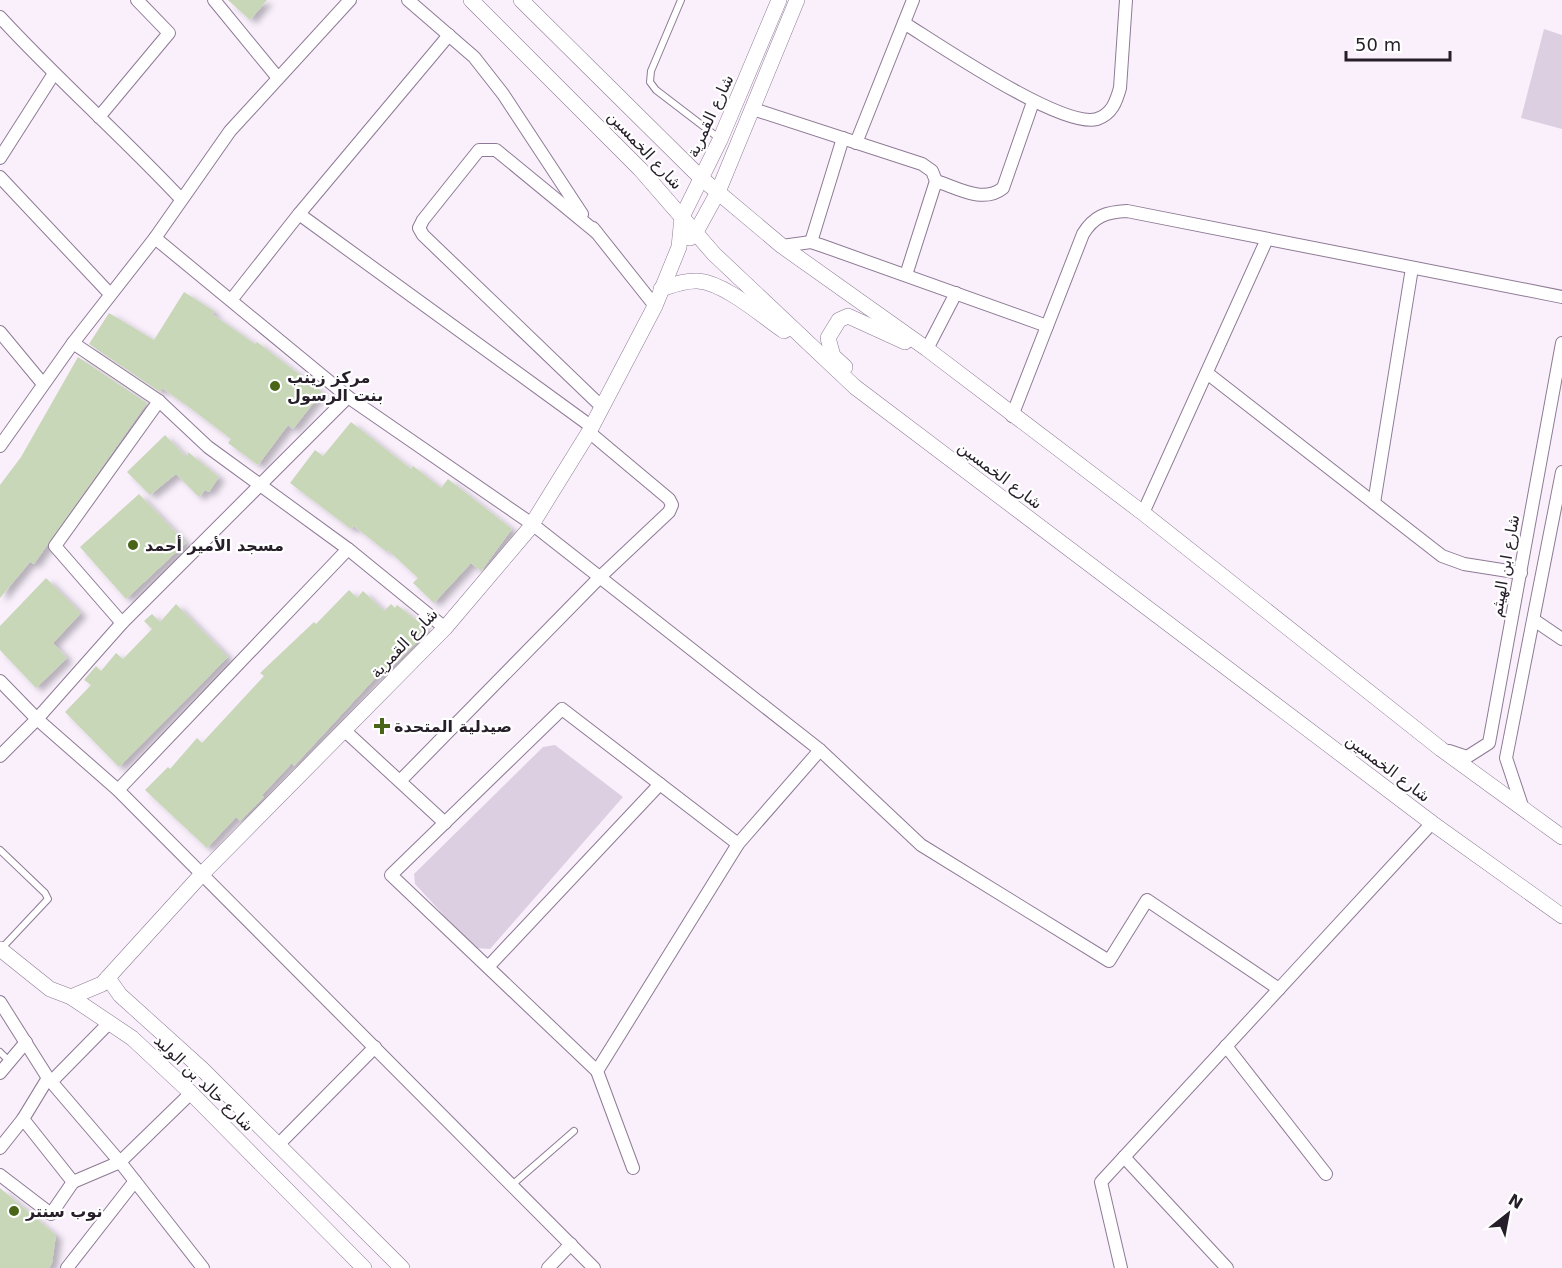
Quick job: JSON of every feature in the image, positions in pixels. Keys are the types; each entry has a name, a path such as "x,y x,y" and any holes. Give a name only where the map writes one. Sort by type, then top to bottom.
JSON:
{"street":[{"path":"99,117 169,33 136,0"},
{"path":"214,0 278,78"},
{"path":"0,446 73,343 155,238 230,131 350,0"},
{"path":"408,0 474,57 503,94 577,209 655,306"},
{"name":"شارع الخمسين","path":"471,0 640,169 714,254 855,387 1432,824 1562,916"},
{"name":"شارع الخمسين","path":"521,0 700,178 782,246 927,349 1012,416 1143,513 1441,749 1562,837"},
{"name":"شارع القمرية","path":"71,997 87,993 108,978 202,874 445,628 532,524 591,430 655,306 679,247 682,217 720,140 779,0"},
{"name":"شارع القمرية","path":"679,247 696,232 718,192 797,0"},
{"path":"856,143 913,0"},
{"path":"904,23 1033,102 1086,120 1097,119 1110,112 1120,88 1126,0"},
{"path":"0,17 53,75 99,117 181,199"},
{"path":"232,299 299,214 449,35"},
{"path":"0,158 53,75"},
{"path":"936,181 982,196 995,194 1003,188 1033,102"},
{"path":"753,109 922,164 932,171 936,181 906,275"},
{"path":"811,242 843,138"},
{"path":"596,232 496,150 486,148 479,150 419,228 423,235 602,407"},
{"path":"0,177 110,294"},
{"path":"1012,416 1083,234 1090,223 1107,212 1127,212 1562,297"},
{"path":"299,214 591,430 669,499 672,505 669,512 600,577 400,781"},
{"path":"155,238 232,299 348,397 532,524 820,750 921,844 1109,961 1147,900 1279,989"},
{"path":"1143,513 1267,239"},
{"path":"782,246 811,242 1047,326"},
{"path":"1374,503 1412,268"},
{"path":"661,289 681,282 700,281 721,288 819,355"},
{"path":"927,349 956,293"},
{"path":"899,420 833,356 828,338 838,320 848,316 942,361"},
{"path":"0,332 43,384"},
{"path":"73,343 159,401 208,447 348,549 445,628"},
{"name":"شارع ابن الهيثم","path":"1441,749 1467,757 1489,743 1562,343"},
{"path":"1207,373 1442,556 1464,564 1521,573"},
{"path":"0,756 37,719 122,623 348,397"},
{"path":"122,623 55,546 159,401"},
{"path":"1523,810 1506,758 1562,472"},
{"path":"118,789 348,549"},
{"path":"1534,620 1562,639"},
{"path":"0,681 37,719 118,789 594,1268"},
{"path":"633,1168 597,1071 391,875 562,709 738,844"},
{"path":"344,730 445,823"},
{"path":"597,1071 738,844 820,750"},
{"path":"488,968 660,784"},
{"path":"1121,1268 1101,1182 1432,824"},
{"name":"شارع خالد بن الوليد","path":"0,949 50,989 71,997 132,1038 191,1093 362,1267"},
{"name":"شارع خالد بن الوليد","path":"108,978 120,995 202,1069 402,1268"},
{"path":"0,1002 49,1080 120,1162 203,1268"},
{"path":"0,1148 49,1080 109,1023"},
{"path":"0,1073 26,1042"},
{"path":"1226,1046 1326,1174"},
{"path":"278,1145 375,1047"},
{"path":"0,1175 51,1214 72,1182 120,1162 191,1093"},
{"path":"23,1119 72,1182"},
{"path":"1124,1157 1227,1268"},
{"path":"67,1268 135,1181"},
{"path":"548,1268 571,1244"}],"lane":[{"path":"681,0 651,71 650,82 656,90 720,140"},
{"path":"0,850 45,893 48,899 0,949"},
{"path":"0,1052 9,1061"},
{"path":"512,1185 574,1131"}],"shaded area":[{"path":"1544,29 1562,35 1562,129 1521,118"},
{"path":"555,745 623,797 490,949 474,948 415,884 414,874 543,747"}],"building":[{"path":"228,0 267,0 250,20"},
{"path":"184,292 214,311 212,314 255,344 257,342 322,392 293,429 288,425 258,465 228,443 231,439 189,407 162,388 160,392 89,344 109,313 154,340"},
{"path":"78,357 147,403 34,564 30,562 0,598 0,485 21,457"},
{"path":"351,422 411,469 413,466 441,488 448,479 512,529 481,571 471,563 434,603 413,583 418,578 388,550 387,552 354,526 351,529 290,483 315,450 323,456"},
{"path":"165,435 188,459 188,452 219,477 209,492 205,490 199,497 176,474 150,495 127,472"},
{"name":"مسجد الأمير أحمد","path":"139,494 186,543 126,599 80,547"},
{"path":"46,578 81,613 53,643 67,658 36,688 0,650 0,626"},
{"path":"349,590 357,598 363,591 384,611 391,604 395,608 397,605 429,630 381,677 378,675 294,766 292,763 262,795 264,797 240,821 236,817 207,848 145,790 168,767 170,769 197,738 202,743 264,676 260,673 314,622 316,624"},
{"path":"176,604 228,657 119,767 65,712 91,685 84,680 96,666 101,671 116,653 123,659 152,629 144,621 152,614 160,622"},
{"name":"نوب سنتر","path":"0,1188 56,1235 52,1263 49,1268 0,1268"}],"place":[{"name":"مركز زينب بنت الرسول","path":"275,386"},
{"name":"مسجد الأمير أحمد","path":"133,545"},
{"name":"صيدلية المتحدة","path":"382,726"},
{"name":"نوب سنتر","path":"14,1211"}]}
